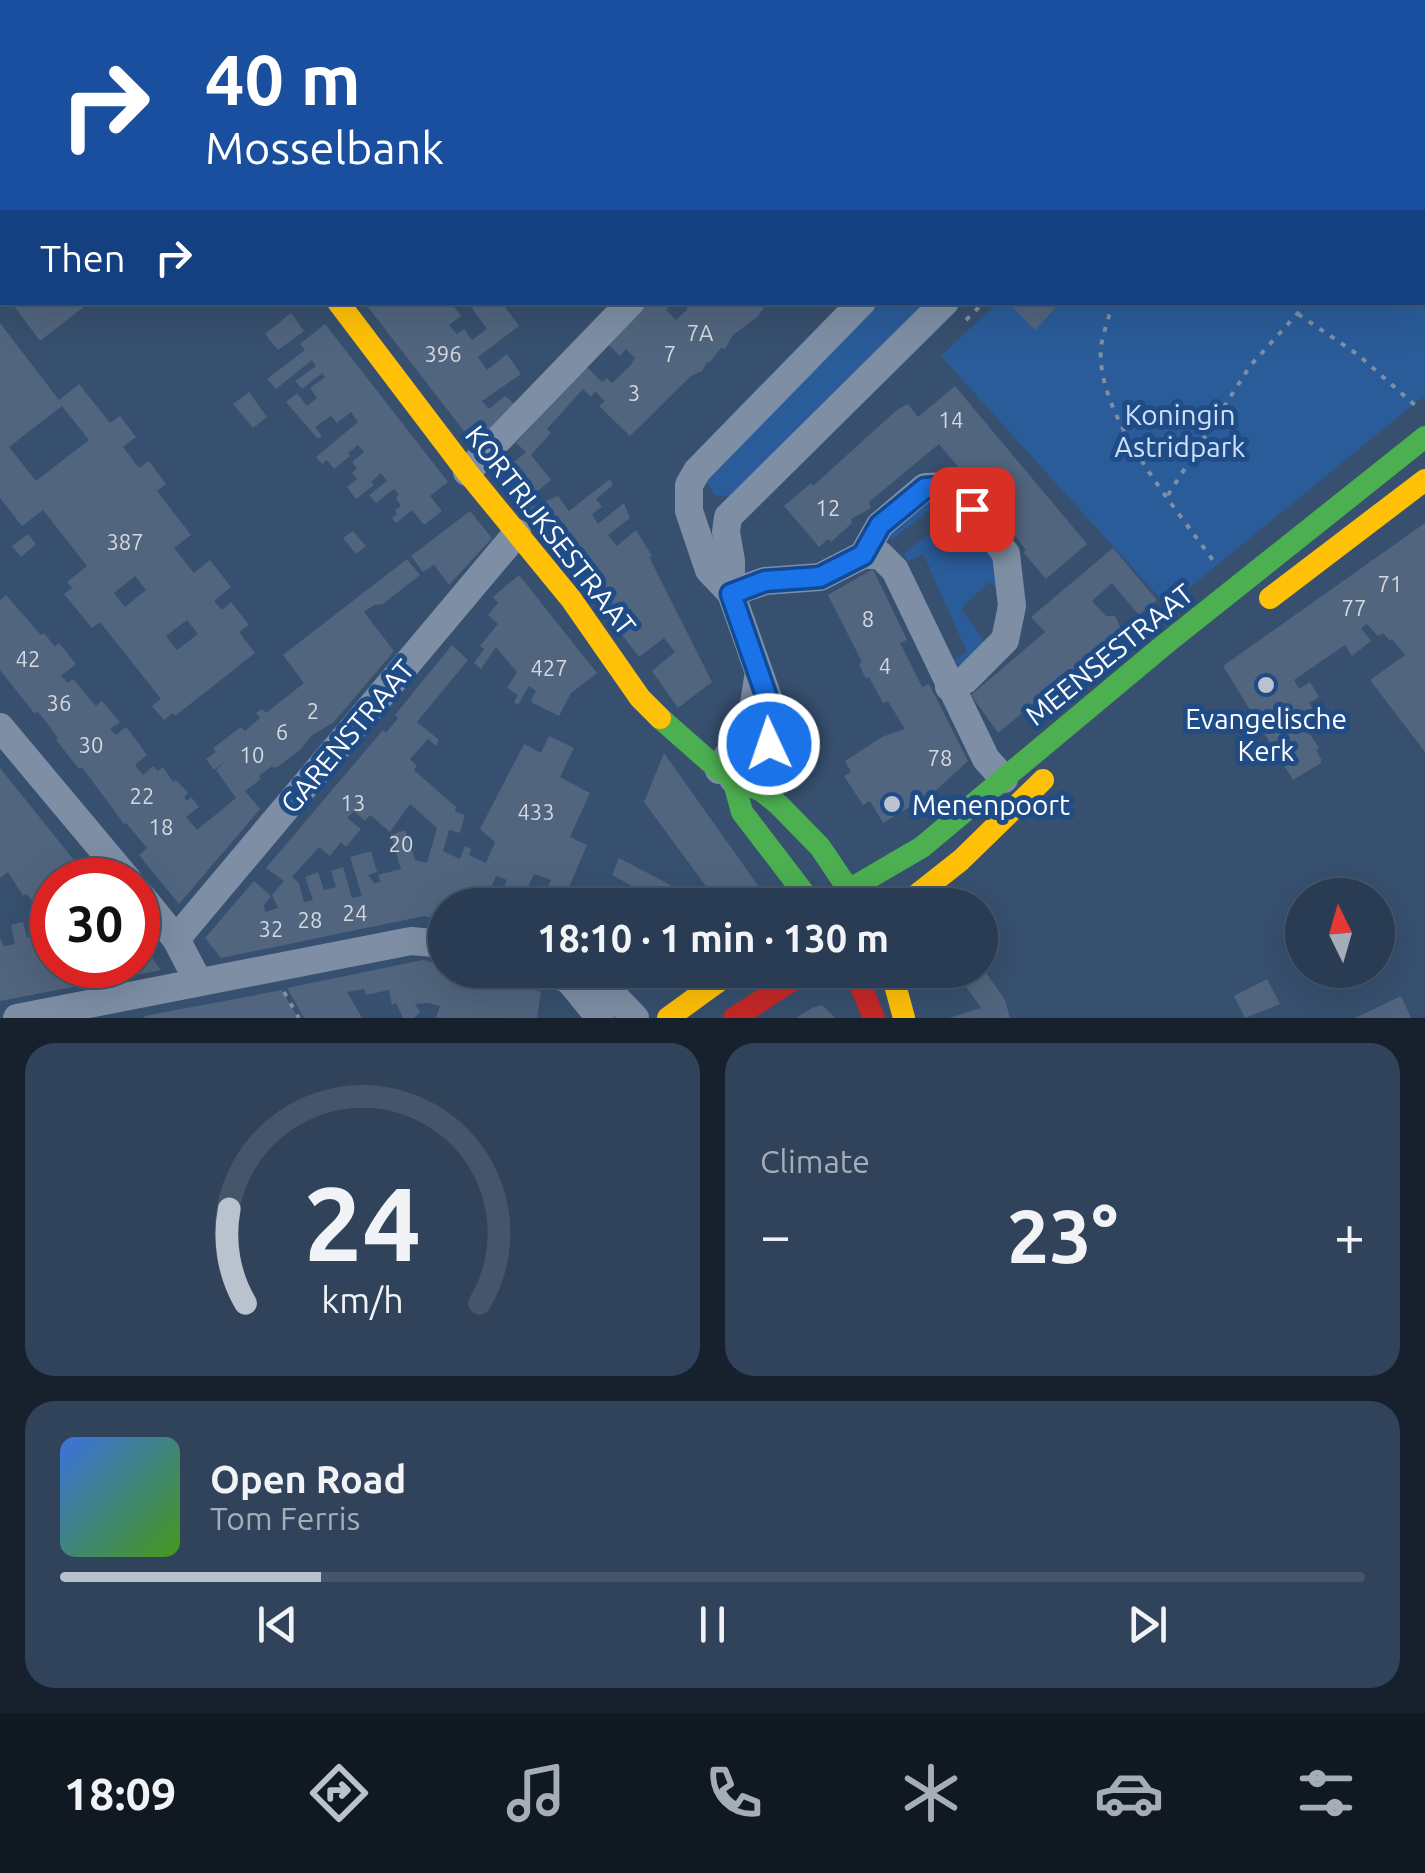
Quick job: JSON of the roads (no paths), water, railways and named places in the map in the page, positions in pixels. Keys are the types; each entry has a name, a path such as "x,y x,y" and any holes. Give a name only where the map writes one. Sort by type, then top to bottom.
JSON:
{"main road":[{"name":"KORTRIJKSESTRAAT","path":"340,305 467,472 571,600 640,698 726,774 763,792 779,805 820,848 848,888"},
{"name":"MEENSESTRAAT","path":"868,888 1425,437"},
{"path":"1257,609 1425,480"},
{"name":"MEENSESTRAAT","path":"926,888 961,860 1064,760"},
{"name":"KORTRIJKSESTRAAT","path":"726,774 742,812 799,888"},
{"path":"668,1018 709,988"},
{"path":"734,1018 780,988"},
{"path":"862,988 874,1018"},
{"path":"896,988 904,1018"}],"street":[{"path":"467,472 628,305"},
{"path":"731,594 709,570 689,510 689,485 697,471 859,305"},
{"path":"726,774 759,764 772,734 772,712 731,594 728,517 942,305"},
{"path":"863,555 880,525 925,488 955,486 1006,554 1012,606 1005,640 965,680 949,687"},
{"name":"GARENSTRAAT","path":"176,938 517,533"},
{"path":"731,594 765,581 820,577 863,555 880,555 895,570 986,759 1004,779"},
{"path":"0,727 110,858"},
{"path":"160,919 176,938 198,981"},
{"path":"17,1018 411,942 428,943"},
{"path":"571,988 580,1018"},
{"path":"576,988 600,1018"},
{"path":"600,988 608,990 636,1018"}],"place":[{"name":"Evangelische Kerk","path":"1266,685"},
{"name":"Menenpoort","path":"892,804"}],"park label":[{"name":"Koningin Astridpark","path":"1180,430"}]}
